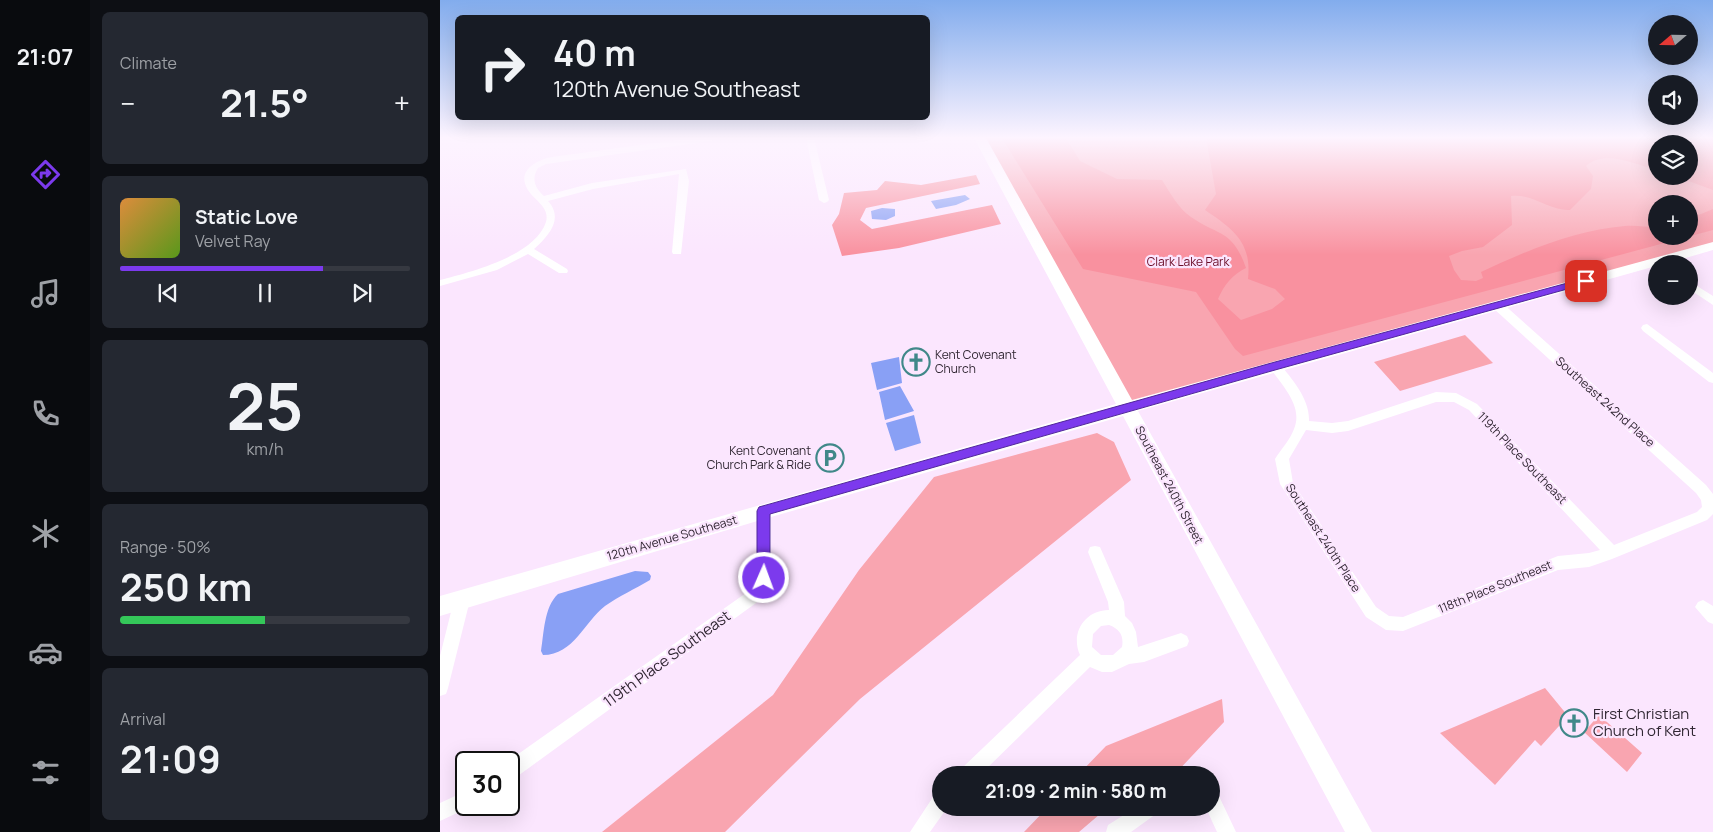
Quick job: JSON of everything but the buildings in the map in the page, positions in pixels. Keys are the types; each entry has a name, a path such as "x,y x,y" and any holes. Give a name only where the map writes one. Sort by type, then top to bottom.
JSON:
{"street":[{"path":"440,283 506,263 529,250 545,232 552,220 550,210 544,199 532,188 531,177"},
{"path":"544,199 592,186 648,177"},
{"path":"677,252 684,177"},
{"path":"819,177 824,200"},
{"name":"Southeast 240th Street","path":"1001,177 1359,832"},
{"name":"120th Avenue Southeast","path":"1684,255 1713,246"},
{"path":"529,250 563,271"},
{"name":"120th Avenue Southeast","path":"440,606 764,511 1275,366 1648,266"},
{"path":"1698,290 1713,301"},
{"name":"Southeast 242nd Place","path":"1497,305 1682,471 1701,489 1708,498 1708,502"},
{"path":"1647,328 1713,379"},
{"path":"1275,366 1294,393 1302,413 1302,425"},
{"name":"119th Place Southeast","path":"1302,425 1332,428 1348,426 1436,397 1462,400 1488,422 1612,552"},
{"name":"Southeast 240th Place","path":"1302,425 1282,459 1287,484 1371,612 1386,622"},
{"name":"118th Place Southeast","path":"1386,622 1403,624 1558,563 1589,560 1612,552 1702,516 1709,509 1708,502"},
{"name":"119th Place Southeast","path":"520,764 751,598 759,589 764,578 764,511"},
{"path":"1095,552 1116,602 1118,621"},
{"path":"440,688 462,600"},
{"path":"1125,656 1129,650 1130,637 1128,630 1118,621 1111,618 1097,619 1086,629 1083,643 1090,656 1096,661 1112,663 1125,656 1144,654 1181,641"},
{"path":"976,766 1090,656"},
{"path":"440,812 455,805"},
{"path":"919,832 932,813"},
{"path":"1123,829 1140,816"},
{"path":"1219,816 1227,832"}],"green space":[{"path":"966,177 977,177 980,184 866,208 860,220 872,229 992,205 1001,224 899,248 842,256 832,225 839,214 844,193 877,190 885,181 921,185"},
{"name":"Clark Lake Park","path":"1001,177 1648,177 1648,185 1698,185 1698,177 1713,177 1713,246 1680,255 1648,255 1648,264 1127,408"},
{"path":"1026,177 1113,177 1117,179 1162,180 1186,213 1224,235 1236,246 1246,268 1229,280 1218,299 1241,320 1272,309 1285,299 1275,289 1248,279 1247,255 1244,246 1232,230 1205,210 1216,194 1213,177 1593,177 1591,189 1570,210 1555,208 1527,197 1511,196 1512,225 1483,247 1462,251 1449,256 1454,270 1461,280 1476,281 1483,278 1481,272 1515,257 1569,237 1606,228 1648,227 1648,245 1657,245 1243,356 1235,349 1196,292 1083,269"},
{"path":"1698,177 1713,177 1713,190 1698,184"},
{"path":"1713,209 1713,230 1698,234 1698,215"},
{"path":"1465,335 1493,363 1400,391 1374,362"},
{"path":"1097,433 1114,442 1131,480 860,699 725,832 602,832 773,695 859,570 934,477"},
{"path":"1545,688 1568,716 1541,746 1535,740 1495,785 1440,733"},
{"path":"1222,699 1224,722 1182,766 1087,766 1106,746"},
{"path":"1599,715 1642,753 1627,772 1584,732"},
{"path":"1039,816 1098,816 1079,832 1024,832"}],"water":[{"path":"965,195 970,199 956,205 936,209 931,201"},
{"path":"882,208 895,209 895,216 886,220 872,219 871,211"},
{"path":"899,357 902,383 877,390 871,363"},
{"path":"900,386 914,411 885,420 879,392"},
{"path":"914,415 921,443 895,451 886,423"},
{"path":"635,571 648,572 651,576 650,580 605,606 571,644 563,650 554,654 543,655 541,651 545,621 553,599 558,594"}],"place":[{"name":"Kent Covenant Church","path":"916,362"},
{"name":"Kent Covenant Church Park & Ride","path":"830,458"},
{"name":"First Christian Church of Kent","path":"1574,723"}],"route":[{"path":"764,578 764,511 1275,366 1586,281"}]}
